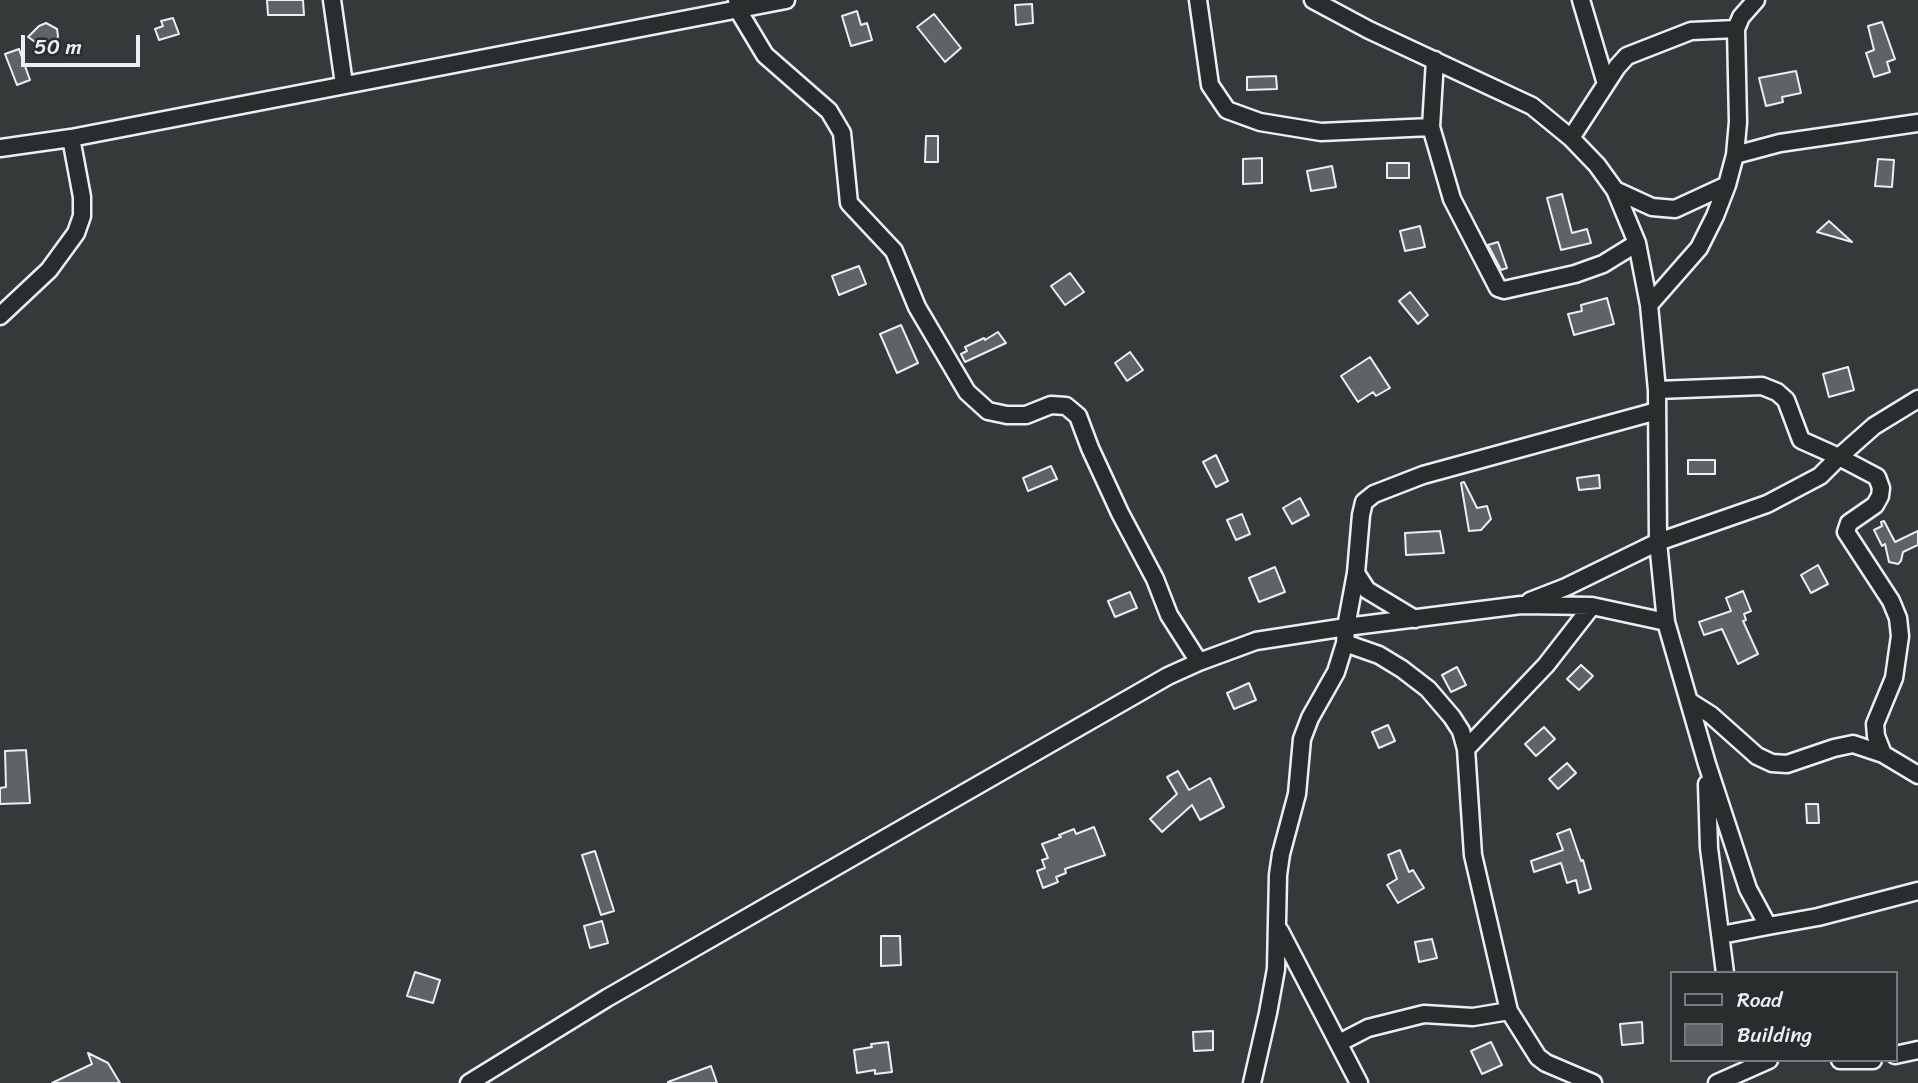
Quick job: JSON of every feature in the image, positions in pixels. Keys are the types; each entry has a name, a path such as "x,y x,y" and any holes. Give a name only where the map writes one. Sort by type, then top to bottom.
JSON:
{"street":[{"path":"332,0 344,84"},
{"path":"0,148 72,138 738,5 786,0"},
{"path":"1198,0 1210,85 1227,110 1260,122 1321,132 1431,127"},
{"path":"1312,0 1369,30 1532,106 1571,138 1597,165 1615,190 1637,243 1649,305 1657,390 1658,542 1666,622 1737,860 1748,889 1768,926"},
{"path":"1581,0 1606,84"},
{"path":"1649,305 1699,248 1727,185 1735,155 1738,122 1735,41 1741,17 1756,0"},
{"path":"738,5 765,55 829,111 842,132 849,203 894,251 916,307 967,392 988,411 1026,415 1051,405 1066,406 1078,416 1120,513 1156,579 1169,615 1199,662"},
{"path":"1571,138 1627,56 1691,31 1737,29"},
{"path":"1435,60 1431,127 1452,199 1497,288 1504,290 1575,274 1604,264 1637,243"},
{"path":"1735,155 1780,143 1918,123"},
{"path":"0,316 49,270 76,233 82,216 82,197 72,138"},
{"path":"1615,190 1652,208 1675,209 1727,185"},
{"path":"1657,390 1762,386 1777,392 1786,400 1801,440 1877,477 1881,488 1875,505 1849,523 1846,532 1891,601 1898,618 1900,636 1894,678 1875,724 1876,736 1883,754"},
{"path":"1521,604 1566,587 1658,542 1767,504 1820,476 1874,426 1918,399"},
{"path":"1252,1083 1276,969 1279,929 1278,876 1296,802 1302,739 1310,718 1336,671 1356,573 1364,502 1374,494 1423,475 1657,411"},
{"path":"1356,573 1367,590 1415,619"},
{"path":"469,1083 607,998 1168,676 1199,662 1256,641 1345,635 1415,619 1521,604 1592,606 1666,622"},
{"path":"1466,749 1546,665 1592,606"},
{"path":"1345,635 1402,669 1428,690 1461,731 1466,749 1474,855 1509,1011 1538,1057 1570,1078 1593,1083"},
{"path":"1689,701 1711,715 1757,757 1772,762 1787,764 1853,744 1883,754 1918,775"},
{"path":"1707,764 1710,848 1725,971"},
{"path":"1721,935 1818,917 1918,891"},
{"path":"1279,929 1359,1083"},
{"path":"1339,1043 1368,1028 1424,1014 1473,1017 1509,1011"},
{"path":"1897,1055 1918,1050"},
{"path":"1717,1083 1764,1062"}],"building":[{"path":"267,0 303,0 304,15 268,15"},
{"path":"1032,4 1033,23 1016,25 1015,5"},
{"path":"857,11 861,25 867,23 872,40 851,46 842,16"},
{"path":"934,14 961,48 945,62 917,27"},
{"path":"173,18 179,34 159,40 155,29 163,26 161,21"},
{"path":"1882,22 1895,59 1887,62 1890,72 1874,77 1866,53 1874,50 1868,26"},
{"path":"46,23 57,29 58,36 56,43 49,47 41,46 28,37"},
{"path":"19,49 30,80 17,85 5,54"},
{"path":"1796,71 1801,93 1782,97 1783,102 1766,106 1759,78"},
{"path":"1276,76 1277,89 1247,90 1247,77"},
{"path":"926,136 938,136 938,162 925,162"},
{"path":"1262,158 1262,183 1243,184 1243,159"},
{"path":"1878,159 1894,160 1892,187 1875,186"},
{"path":"1387,163 1409,163 1409,178 1387,178"},
{"path":"1332,166 1336,187 1311,191 1307,171"},
{"path":"1562,194 1572,233 1587,229 1591,243 1561,250 1547,198"},
{"path":"1829,221 1852,242 1817,232"},
{"path":"1420,226 1425,247 1405,251 1400,231"},
{"path":"1498,242 1507,268 1501,270 1488,245"},
{"path":"859,266 866,284 839,295 832,276"},
{"path":"1070,273 1084,292 1065,305 1051,286"},
{"path":"1410,292 1428,315 1418,324 1399,301"},
{"path":"1607,298 1614,324 1574,335 1568,314 1582,311 1581,305"},
{"path":"901,325 918,363 897,373 880,334"},
{"path":"998,332 1006,343 965,362 961,354 967,351 965,347"},
{"path":"1130,352 1143,370 1127,381 1115,363"},
{"path":"1370,357 1390,388 1376,396 1373,392 1358,402 1341,376"},
{"path":"1848,367 1854,390 1829,397 1823,374"},
{"path":"1216,455 1228,481 1216,487 1203,462"},
{"path":"1688,460 1715,460 1715,474 1688,474"},
{"path":"1051,466 1057,479 1028,491 1023,478"},
{"path":"1599,475 1600,488 1579,490 1577,478"},
{"path":"1464,482 1477,508 1487,506 1491,519 1481,530 1469,531 1461,483"},
{"path":"1300,498 1309,515 1292,524 1283,508"},
{"path":"1242,514 1250,534 1236,540 1227,520"},
{"path":"1884,521 1895,542 1918,531 1918,545 1903,552 1898,564 1889,562 1885,544 1882,546 1874,530 1882,526 1881,522"},
{"path":"1440,531 1444,553 1406,555 1405,533"},
{"path":"1818,565 1828,584 1811,593 1801,575"},
{"path":"1275,567 1285,592 1259,602 1249,578"},
{"path":"1743,591 1751,611 1744,614 1746,620 1743,621 1758,654 1738,664 1722,629 1704,635 1699,622 1731,611 1726,598"},
{"path":"1130,592 1137,608 1115,617 1108,601"},
{"path":"1581,665 1593,676 1579,690 1567,679"},
{"path":"1457,667 1466,685 1451,692 1442,675"},
{"path":"1249,683 1256,700 1234,709 1227,693"},
{"path":"1388,725 1395,741 1379,748 1372,732"},
{"path":"1544,727 1555,739 1536,756 1525,744"},
{"path":"26,750 30,803 0,804 0,788 6,787 5,751"},
{"path":"1567,763 1576,773 1558,789 1549,779"},
{"path":"1178,771 1189,790 1210,778 1224,807 1200,820 1192,805 1162,832 1150,819 1177,794 1167,777"},
{"path":"1806,804 1818,804 1819,823 1807,823"},
{"path":"1094,827 1105,855 1065,869 1066,873 1056,877 1058,882 1043,888 1037,871 1045,868 1042,860 1048,858 1042,844 1074,829 1076,834"},
{"path":"1570,829 1591,889 1579,893 1576,880 1567,883 1561,863 1534,872 1531,861 1563,850 1557,834"},
{"path":"1400,850 1409,872 1413,870 1424,888 1398,903 1387,885 1397,879 1388,855"},
{"path":"595,851 614,911 601,915 582,855"},
{"path":"602,921 608,943 590,948 584,926"},
{"path":"881,936 900,936 901,965 881,966"},
{"path":"1432,939 1437,958 1419,962 1415,942"},
{"path":"415,972 440,980 433,1003 407,996"},
{"path":"1642,1022 1643,1043 1622,1045 1620,1024"},
{"path":"1213,1031 1213,1050 1194,1051 1193,1032"},
{"path":"888,1042 892,1072 875,1074 875,1070 857,1073 854,1050"},
{"path":"1491,1042 1502,1065 1482,1074 1471,1051"},
{"path":"88,1053 108,1063 120,1083 52,1083 92,1064"},
{"path":"711,1066 717,1083 668,1083 668,1082"}]}
